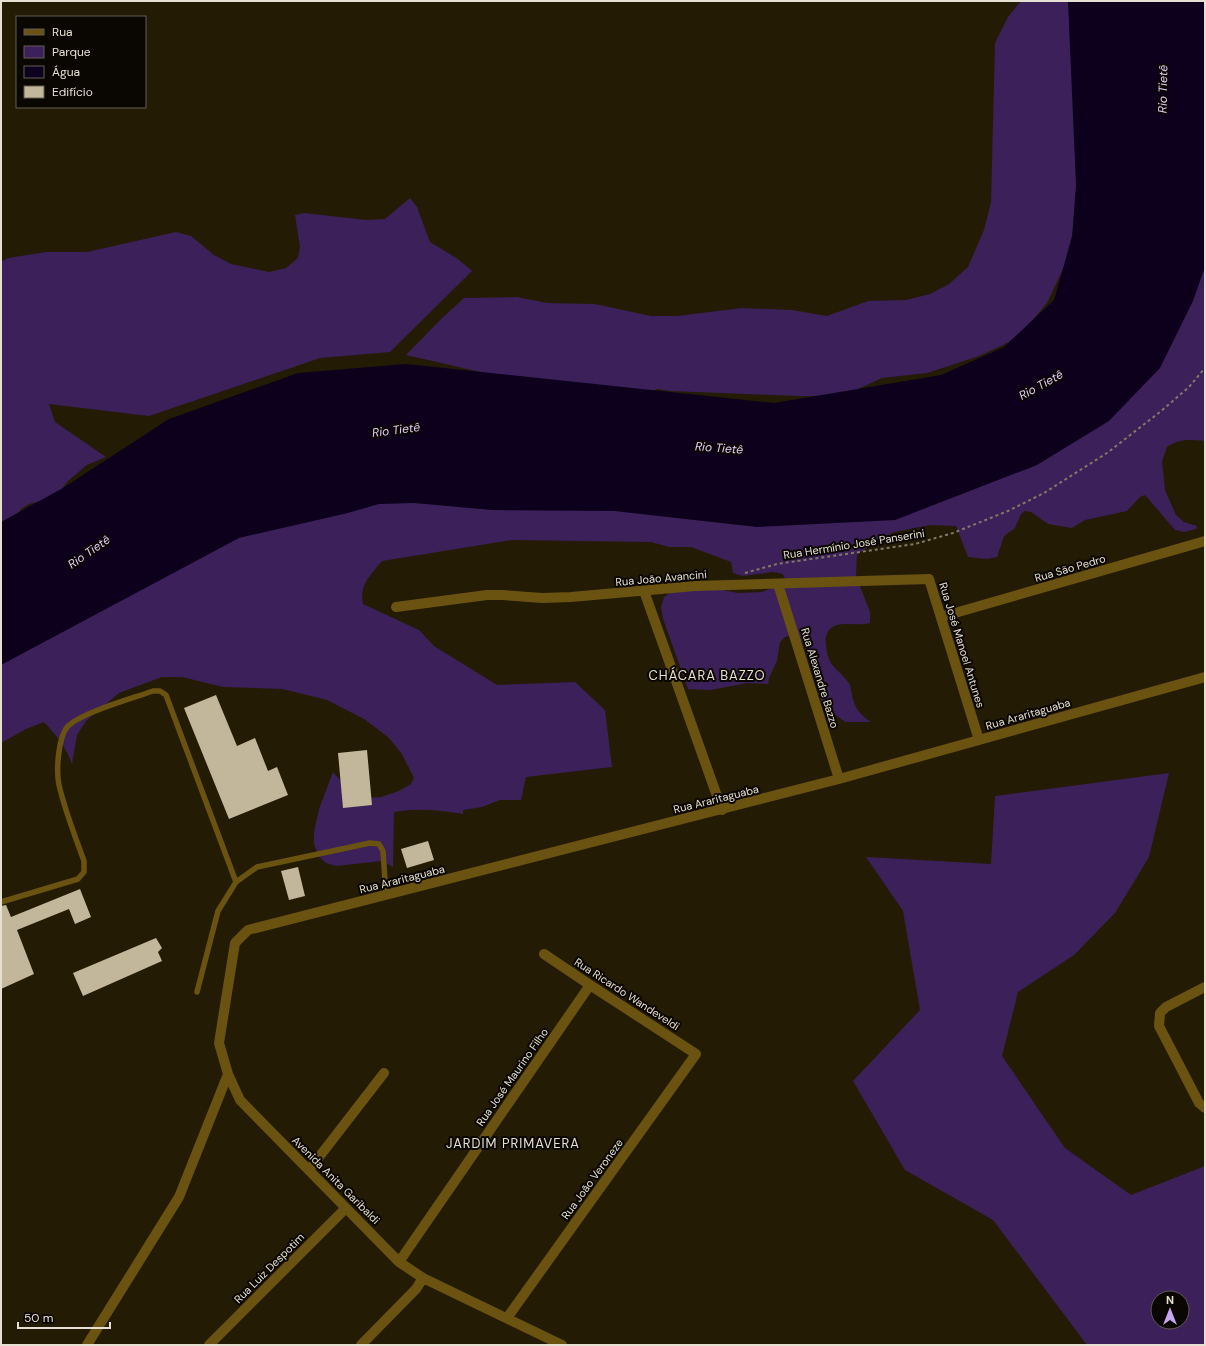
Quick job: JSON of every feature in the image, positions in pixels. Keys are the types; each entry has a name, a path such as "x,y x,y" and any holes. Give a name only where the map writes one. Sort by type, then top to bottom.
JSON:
{"street":[{"name":"Rua São Pedro","path":"941,617 1205,541"},
{"name":"Rua José Manoel Antunes","path":"929,579 979,740"},
{"name":"Rua João Avancini","path":"396,607 502,594 542,598 696,586 929,579"},
{"name":"Rua Alexandre Bazzo","path":"778,584 839,779"},
{"path":"644,591 722,810"},
{"name":"Rua Araritaguaba","path":"235,943 248,930 722,810 1205,677"},
{"name":"Avenida Anita Garibaldi","path":"235,943 219,1043 228,1074 240,1100 399,1262 422,1278 562,1345"},
{"name":"Rua Ricardo Wandeveldi","path":"544,954 696,1054"},
{"name":"Rua José Maurino Filho","path":"399,1262 590,985"},
{"path":"1205,987 1166,1007 1160,1013 1159,1026 1199,1103 1205,1108"},
{"name":"Rua João Veroneze","path":"507,1318 696,1054"},
{"path":"309,1170 384,1073"},
{"path":"87,1345 179,1197 228,1074"},
{"name":"Rua Luiz Despotim","path":"208,1345 346,1208"},
{"path":"361,1345 416,1289 422,1278"}],"lane":[{"path":"1,902 78,879 84,872 84,861 59,784 58,766 60,741 68,727 86,715 153,691 160,691 166,695 236,882"},
{"path":"197,992 218,912 236,882 257,867 370,843 379,844 382,851 386,895"}],"path":[{"name":"Rua Hermínio José Panserini","path":"740,574 777,564 915,544 953,533 1008,511 1044,493 1107,453 1160,412 1183,392 1205,368"}],"green space":[{"path":"1021,1 1074,1 1081,175 1073,232 1064,267 1047,303 1025,329 1009,342 979,356 927,373 882,378 843,396 798,396 670,391 658,389 643,393 515,380 406,355 464,298 517,297 547,303 595,304 651,316 677,316 742,308 792,310 827,316 868,301 906,300 930,294 949,284 968,267 984,230 991,202 995,43 1008,17"},
{"path":"410,198 417,207 430,242 458,259 472,271 390,352 320,358 149,416 49,404 55,422 106,457 87,465 69,480 55,497 29,504 21,509 1,541 1,262 8,258 46,252 87,252 176,232 191,236 214,255 231,264 269,272 286,268 298,258 300,247 295,215 304,213 366,220 385,219"},
{"path":"1205,222 1205,441 1185,440 1172,444 1167,447 1162,461 1165,490 1176,515 1184,522 1197,526 1196,529 1184,532 1175,530 1145,495 1140,497 1127,511 1085,520 1072,528 1048,524 1031,512 1025,511 1021,514 1015,528 1004,536 997,557 987,559 968,557 956,526 930,525 894,532 857,554 856,576 870,612 870,623 839,624 829,630 826,638 827,653 831,663 849,683 854,703 858,710 871,722 845,722 825,707 822,703 805,646 799,638 793,635 785,637 780,642 777,661 769,678 768,684 747,683 711,690 688,689 663,619 661,607 664,597 672,591 714,588 738,593 762,592 783,583 785,579 783,574 773,572 743,576 733,573 731,562 691,547 669,547 651,542 512,540 382,561 366,581 362,597 363,604 419,630 434,646 497,685 575,682 605,710 612,767 526,777 521,800 500,800 482,807 463,810 463,814 429,810 394,812 393,867 382,861 336,866 326,863 319,857 314,844 314,832 319,809 333,772 351,792 368,798 381,797 399,791 411,784 414,778 402,754 388,737 364,719 327,700 283,689 223,687 182,677 162,677 119,693 86,721 77,735 72,764 67,752 44,722 26,729 1,743 1,647 277,491 893,483"},
{"path":"1169,773 1149,857 1115,913 1074,955 1018,992 1002,1056 1065,1148 1131,1195 1205,1166 1205,1345 1087,1345 993,1220 905,1170 853,1081 920,1010 903,911 866,857 991,864 995,796"}],"water":[{"name":"Rio Tietê","path":"1068,1 1205,1 1205,267 1193,301 1160,368 1109,421 1037,465 895,520 757,527 614,511 492,510 414,503 379,504 348,513 239,538 1,665 1,522 63,488 169,419 298,373 406,364 774,403 941,375 1004,347 1054,300 1072,237 1076,185"}],"building":[{"path":"216,695 237,746 255,738 268,771 277,767 288,795 229,819 184,708"},
{"path":"367,750 372,805 343,808 338,753"},
{"path":"428,841 434,860 407,868 401,849"},
{"path":"298,867 305,896 289,900 281,871"},
{"path":"80,889 91,917 75,924 69,909 17,930 34,974 1,989 1,906 6,905 11,917"},
{"path":"156,938 162,948 158,952 162,961 83,996 73,973"}],"district":[{"name":"CHÁCARA BAZZO","path":"707,675"},
{"name":"JARDIM PRIMAVERA","path":"513,1143"}]}
